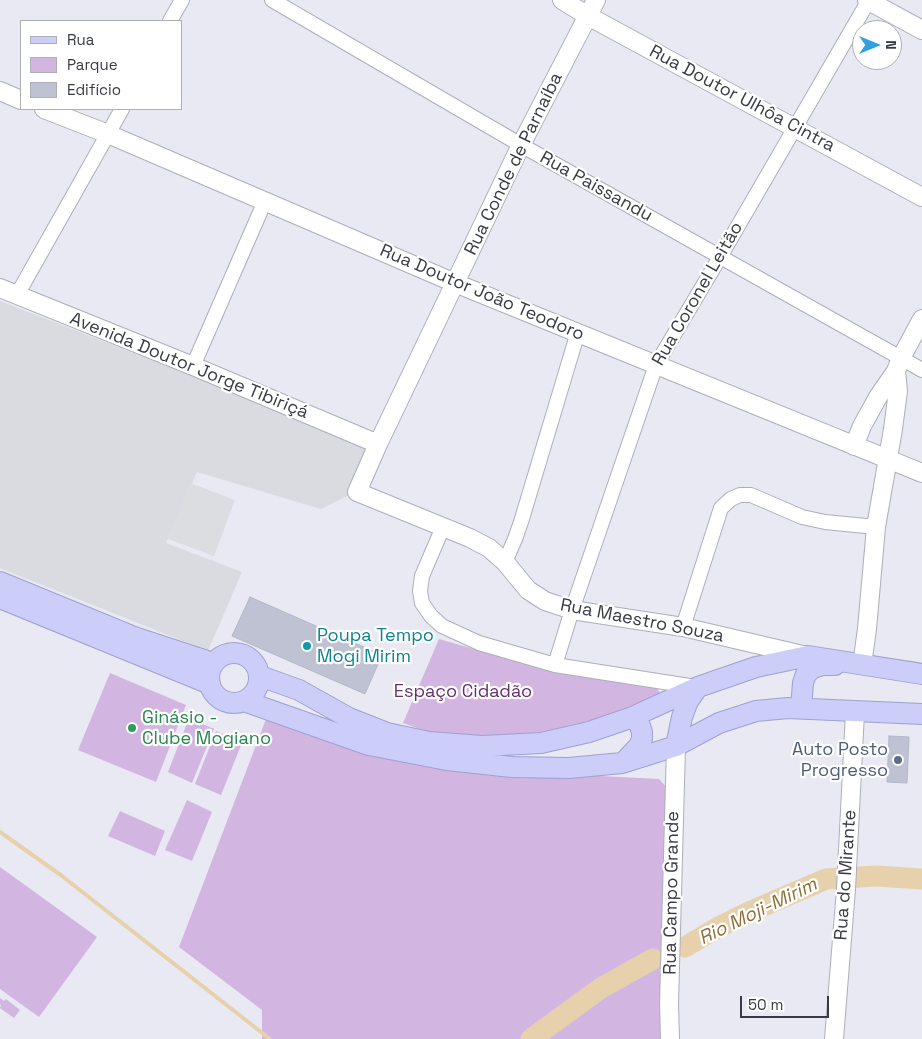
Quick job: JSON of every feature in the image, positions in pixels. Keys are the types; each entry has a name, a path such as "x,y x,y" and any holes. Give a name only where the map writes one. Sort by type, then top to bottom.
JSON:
{"main road":[{"path":"0,582 134,637 213,663"},
{"path":"0,598 210,684"},
{"path":"234,652 252,658 260,676 256,691 251,697 236,703 227,702 219,698 213,692 209,677 210,670 216,659 224,654 234,652"},
{"path":"260,676 299,690 349,718 387,733 429,742 482,746 541,743 589,732 630,718 698,687 756,667 808,656 921,675"},
{"path":"801,708 803,682 806,674 813,668 822,665 862,665"},
{"path":"676,746 682,717 688,700 698,687"},
{"path":"244,701 369,745 447,760 512,767 559,768 622,763 676,746 719,723 756,711 801,708 922,714"},
{"path":"855,712 922,702"},
{"path":"622,763 639,746 642,739 640,726 637,721 630,718"}],"street":[{"path":"171,20 182,0"},
{"name":"Rua Paissandu","path":"272,0 521,145 720,256 898,364 922,370"},
{"name":"Rua Doutor Ulhôa Cintra","path":"562,0 592,8 794,127 922,197"},
{"path":"868,0 922,30"},
{"name":"Rua Coronel Leitão","path":"555,666 572,610 656,365 868,0"},
{"name":"Rua Conde de Parnaíba","path":"358,492 378,444 521,145 592,8"},
{"path":"0,91 20,100"},
{"name":"Rua Doutor João Teodoro","path":"47,110 108,134 455,283 922,473"},
{"path":"17,295 121,110"},
{"path":"193,366 265,201"},
{"name":"Avenida Doutor Jorge Tibiriçá","path":"0,288 193,366 378,444"},
{"path":"854,446 862,426 922,319"},
{"path":"505,562 521,522 578,332"},
{"path":"862,665 876,527 898,391 898,364"},
{"name":"Rua Maestro Souza","path":"358,492 470,538 489,548 505,562 528,590 544,601 572,610 683,628 808,656"},
{"path":"683,628 721,508 731,499 740,495 751,495 802,517 825,522 876,527"},
{"path":"444,527 422,576 420,591 422,603 431,616 442,626 479,643 555,666 698,687"},
{"name":"Rua do Mirante","path":"834,1039 848,863 855,712"},
{"name":"Rua Campo Grande","path":"670,1039 669,1004 676,746"}],"shaded area":[{"path":"0,301 372,446 351,494 321,509 197,472 166,543 242,572 208,651 0,568"},
{"path":"190,483 235,500 214,556 168,539"}],"green space":[{"name":"Espaço Cidadão","path":"439,639 549,671 656,687 661,694 597,719 528,735 475,737 425,731 403,723"},
{"name":"Ginásio - Clube Mogiano","path":"110,673 186,705 156,782 78,750"},
{"path":"189,718 214,729 192,783 168,772"},
{"path":"266,719 582,775 659,779 668,789 661,1039 262,1039 262,1010 179,947"},
{"path":"216,731 242,743 221,795 195,784"},
{"path":"187,800 212,812 192,861 165,850"},
{"path":"120,811 165,831 155,856 108,836"},
{"path":"0,867 97,937 39,1017 0,989"},
{"path":"0,998 4,1001 6,999 20,1010 14,1018 0,1008"}],"building":[{"name":"Poupa Tempo Mogi Mirim","path":"250,597 382,655 365,694 232,636"},
{"name":"Auto Posto Progresso","path":"889,736 909,737 907,783 887,782"}],"waterway":[{"path":"0,832 62,876 270,1039"},
{"name":"Rio Moji-Mirim","path":"685,947 747,913 826,879 877,876 922,879"},
{"name":"Rio Moji-Mirim","path":"531,1039 601,988 653,959"}],"place":[{"name":"Poupa Tempo Mogi Mirim","path":"307,646"},
{"name":"Ginásio - Clube Mogiano","path":"132,728"},
{"name":"Auto Posto Progresso","path":"898,760"}]}
